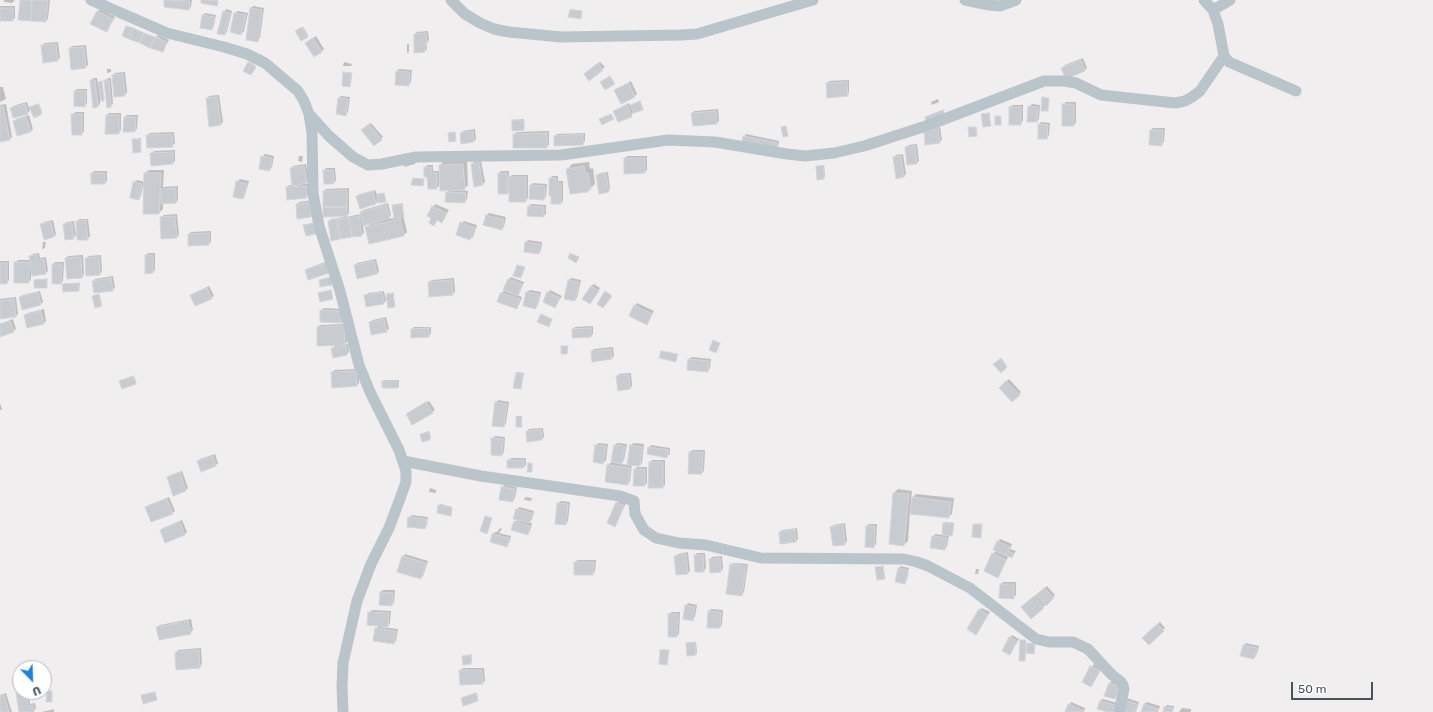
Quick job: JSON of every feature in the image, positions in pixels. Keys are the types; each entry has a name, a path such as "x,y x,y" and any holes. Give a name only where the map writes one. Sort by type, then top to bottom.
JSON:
{"street":[{"path":"92,0 167,33 247,54 265,63 298,91 310,114 329,136 353,157 368,165 382,164 416,157 561,155 668,140 715,142 805,156 834,153 864,146 926,126 1044,81 1064,81 1076,83 1101,95 1175,103 1180,102 1192,97 1200,91 1224,56"},
{"path":"451,0 465,14 494,29 508,32 561,36 681,36 696,34 813,0"},
{"path":"965,0 1000,6 1016,0"},
{"path":"1204,0 1213,10 1218,24 1224,56 1229,62 1296,91"},
{"path":"1213,10 1230,0"},
{"path":"310,114 312,132 313,193 319,226 340,291 359,365 370,392 394,438 406,471 406,482 389,528 371,564 359,595 343,663 343,712"},
{"path":"403,461 511,481 620,496 634,501 635,514 644,530 656,538 671,541 706,545 761,558 904,559 917,562 928,566 970,588 1036,639 1049,642 1072,642 1088,649 1123,685 1124,689 1119,712"}],"building":[{"path":"20,0 32,0 31,21 18,20"},
{"path":"32,0 48,0 46,22 31,21"},
{"path":"164,0 190,1 189,10 164,7"},
{"path":"201,0 218,0 217,6 201,3"},
{"path":"0,8 13,8 13,21 0,21"},
{"path":"250,8 262,10 258,42 246,40"},
{"path":"570,10 582,11 581,19 568,17"},
{"path":"97,11 113,19 107,32 90,24"},
{"path":"223,11 230,13 225,35 217,34"},
{"path":"234,13 246,15 241,35 230,32"},
{"path":"202,15 215,17 212,30 200,28"},
{"path":"126,26 133,28 129,39 122,36"},
{"path":"302,27 308,37 301,41 295,31"},
{"path":"133,28 144,33 140,43 129,39"},
{"path":"144,33 155,37 150,48 140,43"},
{"path":"426,33 427,44 424,44 425,52 414,53 414,34"},
{"path":"155,37 167,42 163,52 150,48"},
{"path":"313,38 322,52 314,57 305,43"},
{"path":"56,44 58,61 43,63 41,45"},
{"path":"84,47 86,68 71,70 69,48"},
{"path":"1081,60 1085,71 1066,79 1061,68"},
{"path":"248,62 256,67 251,75 243,71"},
{"path":"598,63 603,70 589,81 584,74"},
{"path":"396,71 410,72 409,86 395,85"},
{"path":"343,72 352,73 350,87 342,86"},
{"path":"123,74 125,96 114,97 112,75"},
{"path":"610,76 615,84 605,90 600,82"},
{"path":"90,80 95,80 98,107 93,108"},
{"path":"104,80 109,80 111,107 107,108"},
{"path":"102,81 104,101 101,101 98,82"},
{"path":"847,82 848,96 827,98 826,83"},
{"path":"629,83 635,97 621,104 614,90"},
{"path":"74,91 86,91 85,107 74,106"},
{"path":"217,97 221,125 209,127 206,98"},
{"path":"1042,97 1049,98 1048,111 1041,111"},
{"path":"338,98 348,99 346,116 336,114"},
{"path":"640,101 643,110 634,113 630,105"},
{"path":"25,104 28,114 13,118 10,108"},
{"path":"38,104 42,114 34,118 29,107"},
{"path":"1062,104 1074,104 1074,126 1062,126"},
{"path":"627,105 632,117 618,122 613,111"},
{"path":"3,106 10,140 0,142 0,107"},
{"path":"1028,106 1038,107 1037,122 1027,122"},
{"path":"1009,107 1021,107 1021,125 1009,125"},
{"path":"943,110 945,117 927,123 925,117"},
{"path":"716,111 717,124 693,126 691,113"},
{"path":"989,113 991,126 983,127 981,114"},
{"path":"71,114 82,114 82,135 72,135"},
{"path":"611,114 614,119 602,125 599,119"},
{"path":"106,115 119,115 119,134 105,134"},
{"path":"995,116 1001,116 1001,125 995,125"},
{"path":"26,117 31,132 17,136 13,121"},
{"path":"124,117 136,117 135,132 123,132"},
{"path":"512,120 524,120 524,130 512,131"},
{"path":"369,124 382,140 374,146 361,130"},
{"path":"1038,124 1048,125 1047,139 1038,139"},
{"path":"786,126 788,136 783,137 781,127"},
{"path":"968,127 976,127 977,136 969,137"},
{"path":"938,129 940,143 925,145 924,131"},
{"path":"1150,130 1163,130 1162,146 1149,145"},
{"path":"473,131 474,142 461,144 460,133"},
{"path":"455,132 456,141 449,142 448,133"},
{"path":"547,133 547,148 513,148 513,134"},
{"path":"172,134 173,147 147,148 146,135"},
{"path":"583,134 583,145 554,146 554,136"},
{"path":"743,136 777,143 776,151 742,144"},
{"path":"132,139 140,139 141,152 133,153"},
{"path":"915,146 917,164 907,165 905,147"},
{"path":"173,152 173,164 151,166 150,153"},
{"path":"261,156 272,158 270,171 259,169"},
{"path":"901,156 904,177 896,179 893,157"},
{"path":"624,158 645,158 645,173 624,174"},
{"path":"479,163 483,185 474,187 471,164"},
{"path":"463,164 465,190 440,191 439,165"},
{"path":"304,166 307,183 292,186 290,168"},
{"path":"584,166 585,173 588,173 591,190 588,190 588,192 570,194 566,169"},
{"path":"816,166 824,166 824,179 817,180"},
{"path":"424,167 431,167 431,173 437,173 437,189 428,189 427,177 424,177"},
{"path":"323,170 333,170 334,184 324,184"},
{"path":"91,173 105,173 105,184 91,184"},
{"path":"144,173 161,173 159,214 143,214"},
{"path":"498,173 507,173 508,194 498,194"},
{"path":"606,173 609,192 599,194 596,175"},
{"path":"509,177 526,177 526,202 509,202"},
{"path":"413,178 424,179 423,186 411,185"},
{"path":"549,178 556,178 556,183 561,183 561,204 551,204 551,196 549,196"},
{"path":"236,181 247,184 243,199 233,197"},
{"path":"133,182 142,184 139,200 130,198"},
{"path":"530,185 545,186 544,200 529,199"},
{"path":"306,186 307,198 287,200 286,187"},
{"path":"176,188 176,203 161,204 161,189"},
{"path":"347,190 347,207 323,207 323,191"},
{"path":"373,191 376,204 360,209 356,196"},
{"path":"446,192 466,193 465,203 445,202"},
{"path":"384,193 386,202 378,203 377,194"},
{"path":"310,202 311,217 297,219 296,204"},
{"path":"402,204 404,217 394,218 392,205"},
{"path":"386,205 390,218 363,226 360,212"},
{"path":"432,206 447,213 442,223 437,220 434,226 429,223 431,218 427,216"},
{"path":"528,206 544,207 544,217 527,216"},
{"path":"323,207 347,207 347,216 323,217"},
{"path":"486,215 504,220 502,230 483,225"},
{"path":"175,216 177,238 161,239 160,217"},
{"path":"359,216 362,236 352,237 349,218"},
{"path":"349,218 352,237 340,239 337,219"},
{"path":"337,219 340,239 331,241 328,221"},
{"path":"400,219 404,236 369,244 365,227"},
{"path":"86,220 88,240 77,240 76,221"},
{"path":"51,222 54,237 44,240 40,224"},
{"path":"460,222 475,228 470,240 456,235"},
{"path":"72,223 74,239 65,240 63,224"},
{"path":"314,223 316,234 306,236 303,225"},
{"path":"209,233 209,245 188,246 188,234"},
{"path":"525,242 540,244 539,254 524,252"},
{"path":"570,253 579,257 576,263 568,258"},
{"path":"37,255 38,260 44,259 46,274 32,276 29,256"},
{"path":"145,255 153,255 153,273 145,274"},
{"path":"81,257 82,278 67,279 65,258"},
{"path":"99,257 100,275 86,276 85,258"},
{"path":"374,261 377,274 357,279 354,265"},
{"path":"14,262 29,262 29,283 14,283"},
{"path":"0,263 7,263 7,284 0,284"},
{"path":"326,263 329,273 308,280 305,270"},
{"path":"52,264 62,264 61,284 52,284"},
{"path":"517,265 525,267 521,278 513,276"},
{"path":"331,277 332,285 320,287 319,280"},
{"path":"111,278 113,291 94,293 92,281"},
{"path":"47,279 47,288 34,288 34,280"},
{"path":"508,279 522,284 518,296 503,290"},
{"path":"452,280 453,295 429,297 428,282"},
{"path":"568,280 579,282 575,301 564,299"},
{"path":"79,283 79,291 63,292 62,284"},
{"path":"591,286 599,291 590,304 582,299"},
{"path":"207,288 212,299 195,306 190,295"},
{"path":"331,290 333,299 320,302 318,293"},
{"path":"605,291 612,296 603,308 597,304"},
{"path":"38,292 41,305 22,310 19,297"},
{"path":"382,292 384,304 366,307 364,295"},
{"path":"526,292 539,294 536,309 523,306"},
{"path":"547,292 560,298 555,308 543,302"},
{"path":"393,293 395,307 388,308 386,294"},
{"path":"500,293 520,299 517,309 497,302"},
{"path":"99,294 102,306 95,308 92,296"},
{"path":"14,299 16,317 0,319 0,301"},
{"path":"634,305 652,314 647,325 629,316"},
{"path":"320,310 342,311 342,323 320,322"},
{"path":"41,311 44,324 27,328 24,315"},
{"path":"541,314 552,319 549,327 537,322"},
{"path":"384,319 387,332 371,335 369,322"},
{"path":"10,321 14,332 0,337 0,324"},
{"path":"344,326 345,345 317,346 317,327"},
{"path":"429,328 429,337 411,338 411,329"},
{"path":"591,328 591,337 572,338 572,329"},
{"path":"713,340 720,343 716,353 709,350"},
{"path":"346,346 347,355 333,358 331,348"},
{"path":"561,346 568,346 567,354 561,354"},
{"path":"611,349 612,359 592,362 591,351"},
{"path":"661,351 677,354 676,362 659,358"},
{"path":"688,359 709,361 708,372 687,370"},
{"path":"1000,359 1007,367 1001,373 993,364"},
{"path":"356,371 357,386 332,388 331,372"},
{"path":"516,373 523,374 521,389 513,388"},
{"path":"629,375 630,389 618,391 616,376"},
{"path":"133,376 136,384 122,389 119,381"},
{"path":"382,381 398,381 398,388 382,388"},
{"path":"1006,381 1020,395 1012,402 999,388"},
{"path":"426,402 433,413 412,425 406,414"},
{"path":"495,402 507,404 504,427 492,426"},
{"path":"516,417 521,417 522,427 516,427"},
{"path":"541,430 542,440 527,442 526,431"},
{"path":"428,432 430,440 422,442 420,434"},
{"path":"491,438 503,439 502,456 491,455"},
{"path":"595,445 606,446 603,464 593,462"},
{"path":"614,445 625,446 622,464 611,462"},
{"path":"630,445 642,447 640,466 627,465"},
{"path":"648,447 669,450 667,458 647,454"},
{"path":"689,452 703,452 702,474 688,474"},
{"path":"213,456 216,466 201,472 197,461"},
{"path":"507,460 524,460 524,468 507,468"},
{"path":"649,462 663,462 663,488 648,488"},
{"path":"528,463 532,463 532,472 527,472"},
{"path":"607,465 630,468 628,485 605,482"},
{"path":"634,469 645,469 645,486 633,486"},
{"path":"180,472 186,491 173,496 167,477"},
{"path":"501,487 515,489 513,502 499,500"},
{"path":"893,493 909,494 904,546 889,544"},
{"path":"912,497 951,502 949,518 910,514"},
{"path":"167,499 173,514 151,522 145,507"},
{"path":"616,502 624,506 615,527 607,523"},
{"path":"557,503 568,504 566,525 555,524"},
{"path":"438,505 452,508 451,516 437,513"},
{"path":"516,509 532,513 530,523 513,519"},
{"path":"485,516 492,518 487,534 480,531"},
{"path":"408,517 427,519 425,529 407,527"},
{"path":"514,521 530,526 528,535 511,530"},
{"path":"180,522 185,535 165,543 160,530"},
{"path":"943,523 954,523 952,536 942,535"},
{"path":"973,524 982,524 981,538 972,537"},
{"path":"843,525 845,545 833,546 830,527"},
{"path":"866,526 875,526 874,548 865,547"},
{"path":"795,529 796,542 780,544 779,532"},
{"path":"492,534 509,538 507,547 490,542"},
{"path":"932,536 947,538 945,550 930,548"},
{"path":"997,541 1010,547 1008,551 1014,554 1012,558 993,550"},
{"path":"992,553 1006,560 998,578 984,571"},
{"path":"686,554 688,574 676,575 674,556"},
{"path":"694,555 703,555 704,572 695,572"},
{"path":"402,556 426,563 421,579 397,572"},
{"path":"720,558 721,572 710,573 709,559"},
{"path":"574,562 594,562 593,575 574,575"},
{"path":"730,564 746,566 742,596 726,594"},
{"path":"883,566 885,579 877,580 875,567"},
{"path":"898,568 908,570 905,584 895,582"},
{"path":"1000,584 1014,584 1014,599 999,598"},
{"path":"1044,588 1054,598 1046,606 1036,595"},
{"path":"380,592 393,593 392,606 379,605"},
{"path":"1034,596 1044,608 1031,619 1021,607"},
{"path":"685,605 695,607 693,621 683,619"},
{"path":"979,609 988,615 976,635 967,629"},
{"path":"708,611 721,612 720,628 707,628"},
{"path":"368,612 389,613 388,627 367,625"},
{"path":"668,614 678,614 677,637 668,637"},
{"path":"188,621 191,634 159,640 156,627"},
{"path":"1157,624 1164,631 1149,645 1142,638"},
{"path":"375,628 396,631 394,644 373,641"},
{"path":"1009,637 1017,641 1010,655 1002,651"},
{"path":"1020,640 1026,640 1025,661 1019,661"},
{"path":"695,642 696,655 687,656 686,643"},
{"path":"1027,643 1035,644 1034,654 1026,653"},
{"path":"1243,645 1257,648 1254,659 1240,656"},
{"path":"199,650 200,668 176,670 175,652"},
{"path":"660,650 669,650 667,665 659,664"},
{"path":"471,655 471,664 463,665 462,656"},
{"path":"1090,666 1100,671 1091,687 1082,682"},
{"path":"459,670 482,670 483,684 460,685"},
{"path":"1109,683 1119,686 1115,699 1104,696"},
{"path":"155,692 157,700 143,704 141,695"},
{"path":"476,693 478,701 463,706 461,698"},
{"path":"4,695 9,712 0,712 0,696"},
{"path":"17,700 27,700 28,706 33,705 34,712 19,712"},
{"path":"46,700 52,700 52,702 46,702"},
{"path":"1124,700 1137,704 1135,712 1120,712"},
{"path":"1100,701 1115,705 1113,712 1097,709"},
{"path":"1068,704 1084,711 1065,712"},
{"path":"1144,704 1158,709 1157,712 1141,712"},
{"path":"1164,707 1173,708 1172,712 1163,712"}]}
